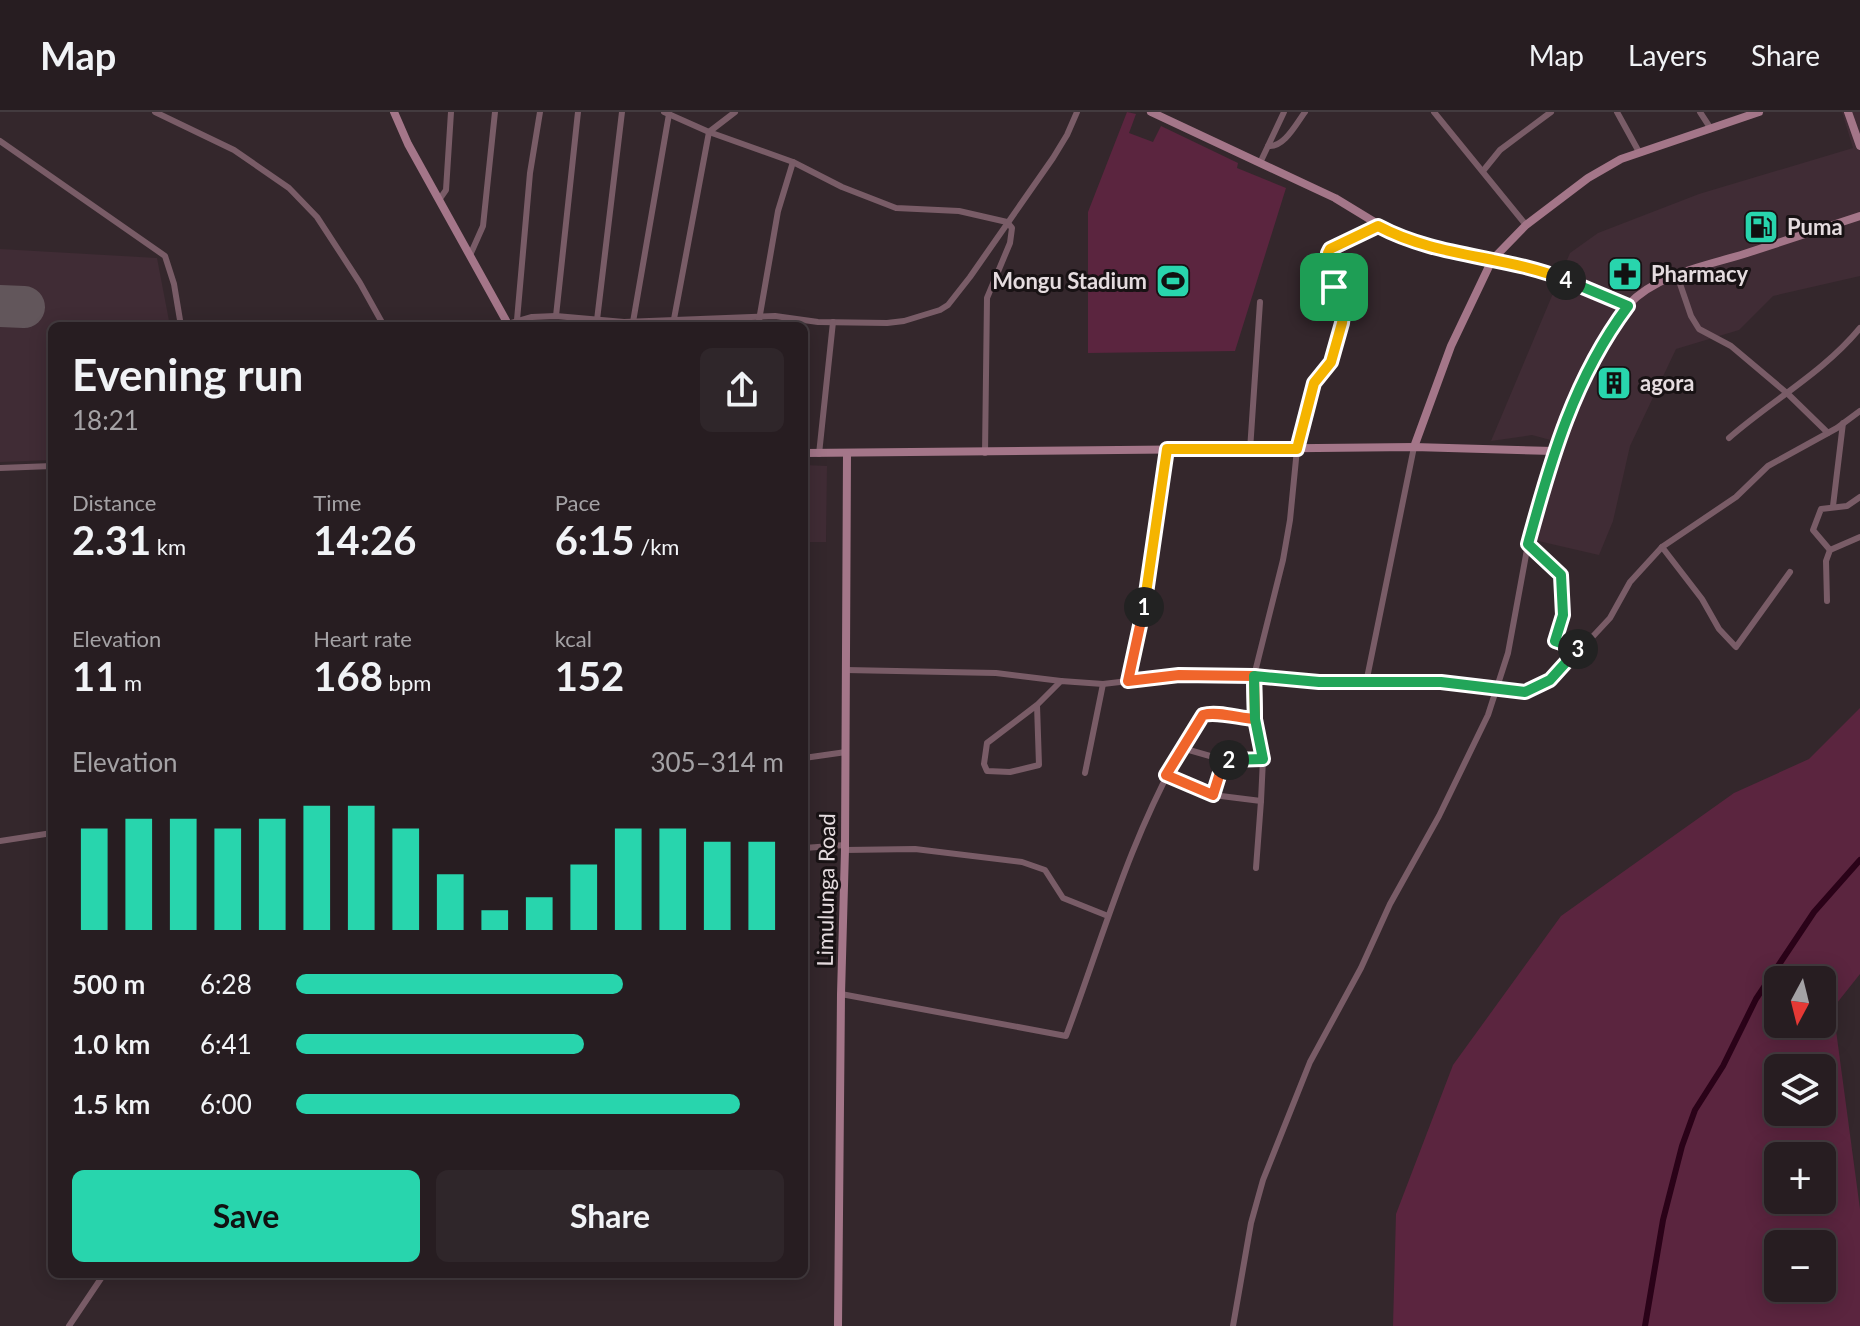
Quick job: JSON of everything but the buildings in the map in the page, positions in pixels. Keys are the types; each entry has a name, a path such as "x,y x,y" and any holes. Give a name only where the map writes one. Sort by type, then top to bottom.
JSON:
{"main road":[{"path":"394,112 439,200 510,322"},
{"path":"1151,112 1335,198 1404,240 1550,274 1628,306"},
{"path":"1414,447 1451,346 1492,260 1526,225 1588,178 1639,152 1759,112"},
{"path":"1848,112 1860,146"},
{"path":"808,453 1414,447 1553,451 1591,360 1628,306 1651,287 1677,275 1860,216"},
{"name":"Limulunga Road","path":"838,1326 847,454"}],"street":[{"path":"155,112 234,150 289,188 317,217 382,322"},
{"path":"439,200 446,190 451,112"},
{"path":"471,253 483,226 495,112"},
{"path":"511,322 540,112"},
{"path":"556,316 578,112"},
{"path":"597,320 622,112"},
{"path":"674,319 709,132 735,112"},
{"path":"985,453 987,298 1010,243 1012,228 1007,222 959,211 896,208 842,187 793,162 666,113 633,322 674,319 718,322 760,316 792,322 904,321 940,310 948,305 970,277 1007,222 1067,135 1077,112"},
{"path":"1260,163 1284,112"},
{"path":"1268,146 1276,146 1284,140 1305,112"},
{"path":"1434,112 1526,225"},
{"path":"1483,171 1500,150 1551,112"},
{"path":"1617,112 1639,152"},
{"path":"1700,112 1711,129"},
{"path":"0,141 165,256 174,284 180,322"},
{"path":"759,322 778,211 793,162"},
{"path":"1256,868 1263,759 1255,719 1254,676 1283,560 1297,449 1314,383 1331,362 1342,323 1343,315 1335,292 1335,273 1328,251 1378,226"},
{"path":"1677,275 1699,329 1731,346 1828,433"},
{"path":"1250,450 1260,302"},
{"path":"517,322 556,316 579,322 610,322"},
{"path":"819,454 833,322"},
{"path":"1729,438 1788,394 1860,328"},
{"path":"846,670 981,673 1103,684 1179,675 1366,683 1441,682 1525,692 1550,680 1610,618 1630,582 1662,547 1736,497 1768,466 1828,433 1860,411"},
{"path":"1833,506 1843,423"},
{"path":"1366,683 1414,447"},
{"path":"1128,681 1147,593 1167,449"},
{"path":"1233,1326 1251,1223 1263,1180 1310,1062 1361,968 1390,904 1439,816 1488,715 1513,630 1528,544 1553,451"},
{"path":"0,468 48,466"},
{"path":"1830,550 1814,532 1813,527 1821,509 1847,506 1860,497"},
{"path":"1827,601 1826,561 1830,550 1860,537"},
{"path":"1528,544 1561,575 1563,615 1555,641 1579,649"},
{"path":"1662,547 1702,599 1719,629 1736,647 1790,572"},
{"path":"1037,705 1039,765 1010,772 987,771 984,764 987,743 1037,705 1061,681"},
{"path":"1085,773 1103,684"},
{"path":"841,994 1066,1036 1125,866 1166,775 1198,720 1208,713 1255,719"},
{"path":"1182,748 1224,760 1263,759"},
{"path":"808,757 846,752"},
{"path":"1213,795 1224,760"},
{"path":"1166,775 1213,795 1261,801"},
{"path":"0,841 48,834"},
{"path":"808,848 915,849 1022,862 1045,870 1063,898 1108,916"},
{"path":"69,1326 101,1278"}],"shaded area":[{"name":"Mongu Stadium","path":"1127,112 1136,114 1129,133 1153,142 1161,126 1238,163 1237,168 1286,188 1235,351 1088,353 1088,212"},
{"path":"1842,112 1860,112 1860,276 1773,296 1739,330 1676,349 1630,446 1613,521 1599,555 1534,540 1541,492 1558,442 1532,435 1491,441 1570,253 1598,233 1699,194 1853,148"},
{"path":"0,249 157,258 169,322 48,322 48,460 0,462"},
{"path":"808,465 827,466 826,542 808,542"},
{"path":"1860,708 1860,974 1836,1004 1836,966 1764,966 1764,1038 1836,1038 1836,1030 1860,1209 1860,1326 1393,1326 1396,1214 1453,1065 1561,916 1734,793 1809,759"}],"waterway":[{"path":"1645,1326 1663,1220 1682,1146 1695,1110 1723,1066 1756,999 1814,912 1860,860"}],"runway":[{"path":"0,306 24,307"}],"place":[{"name":"Puma","path":"1761,227"},
{"name":"Pharmacy","path":"1625,274"},
{"name":"Mongu Stadium","path":"1173,281"},
{"name":"agora","path":"1614,383"}],"route":[{"path":"1334,287 1335,273 1328,253 1330,249 1378,226 1404,240 1434,249 1550,274 1628,306 1591,360 1572,402 1553,451 1528,544 1561,575 1563,615 1555,641 1579,649 1557,675 1525,692 1441,682 1319,682 1254,676 1255,719 1263,759 1224,760 1213,795 1166,775 1203,715 1214,713 1255,719 1254,676 1179,675 1128,681 1147,593 1167,449 1297,449 1314,383 1331,362 1342,323 1343,315 1334,287"}]}
